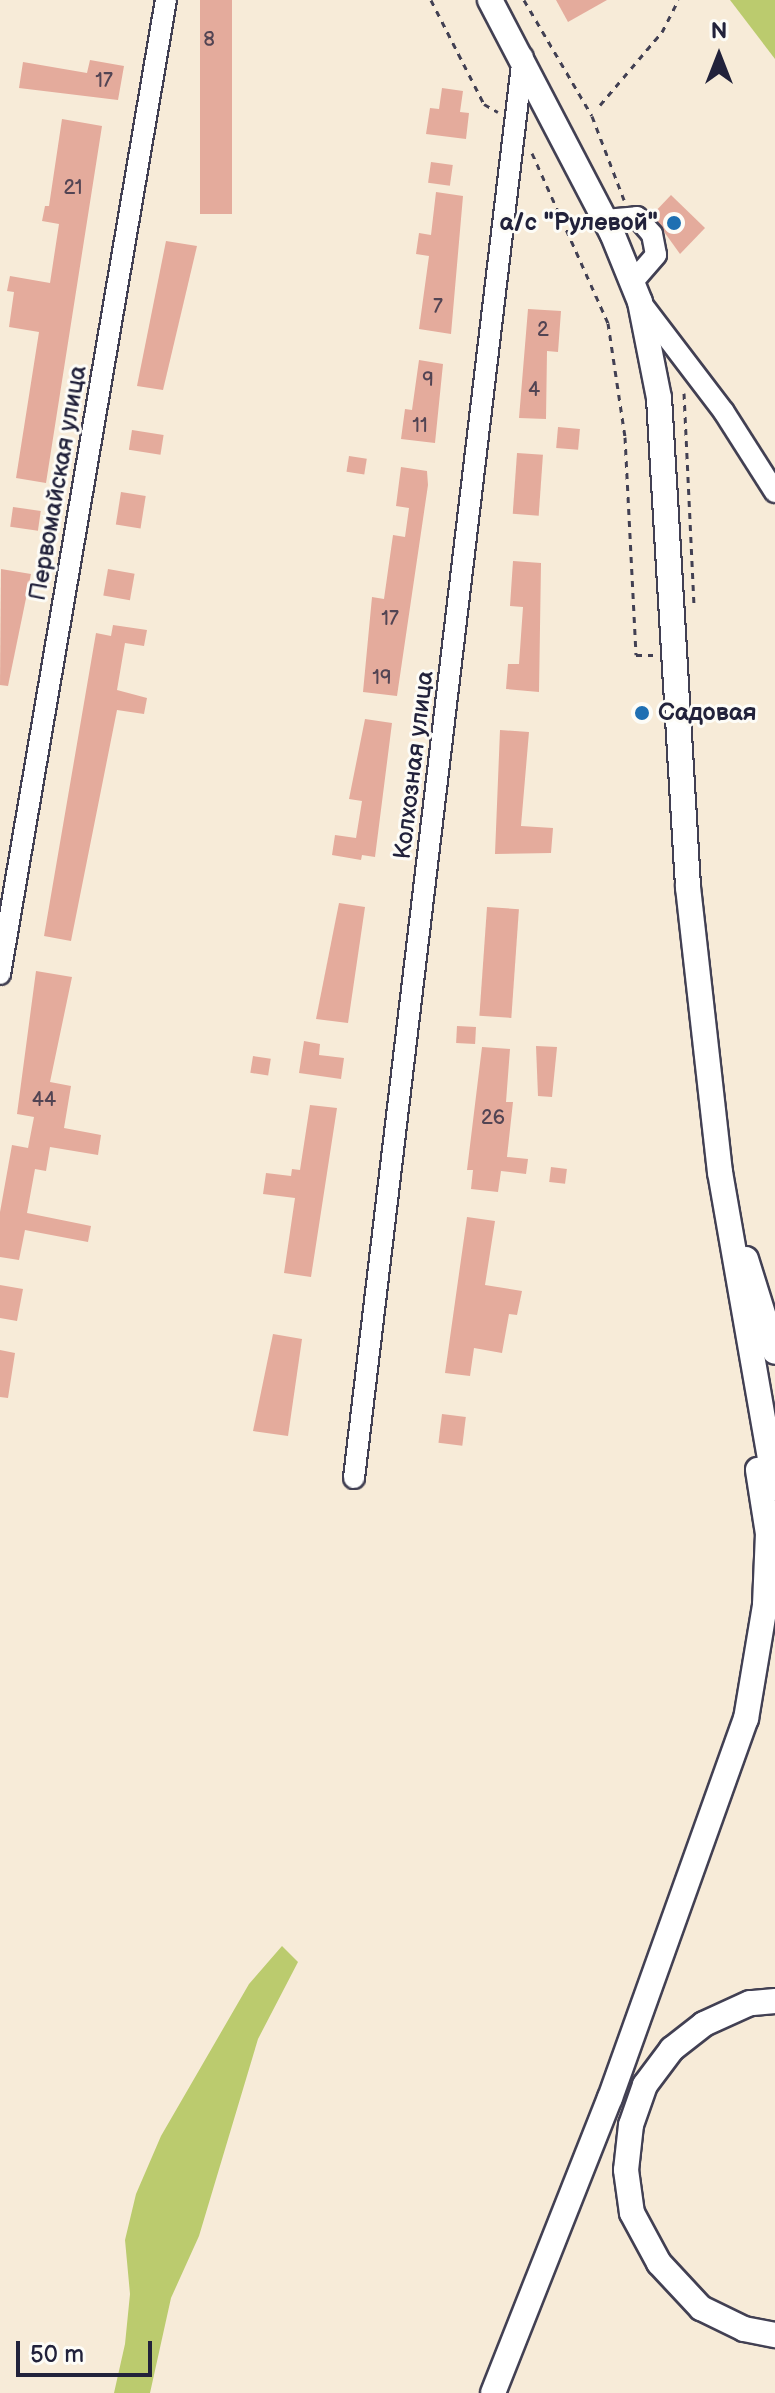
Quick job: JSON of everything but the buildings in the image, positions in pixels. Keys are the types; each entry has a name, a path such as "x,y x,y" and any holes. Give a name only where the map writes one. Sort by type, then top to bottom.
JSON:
{"main road":[{"path":"490,0 523,57 605,220 636,292 659,398 688,887 720,1172 775,1488"},
{"path":"720,1172 775,1352"},
{"path":"493,2393 610,2098 746,1719 765,1605 768,1534 732,1249"},
{"path":"775,2001 750,2003 704,2024 672,2049 645,2085 631,2125 626,2170 632,2213 659,2263 701,2308 744,2329 775,2335"}],"street":[{"name":"Первомайская улица","path":"0,974 166,0"},
{"name":"Колхозная улица","path":"354,1478 523,57"},
{"path":"605,220 637,217 652,234 656,255 636,292 716,400 775,492"}],"path":[{"path":"431,0 484,104 516,122 608,323 625,437 636,655"},
{"path":"524,0 592,116 630,218"},
{"path":"600,105 662,32 678,0"}],"green space":[{"path":"730,0 775,0 775,59"},
{"path":"282,1946 298,1962 258,2039 199,2236 171,2298 150,2393 114,2393 125,2344 130,2294 125,2240 136,2194 161,2136 249,1984"}],"place":[{"name":"а/с \"Рулевой\"","path":"674,223"},
{"name":"Садовая","path":"642,713"}]}
